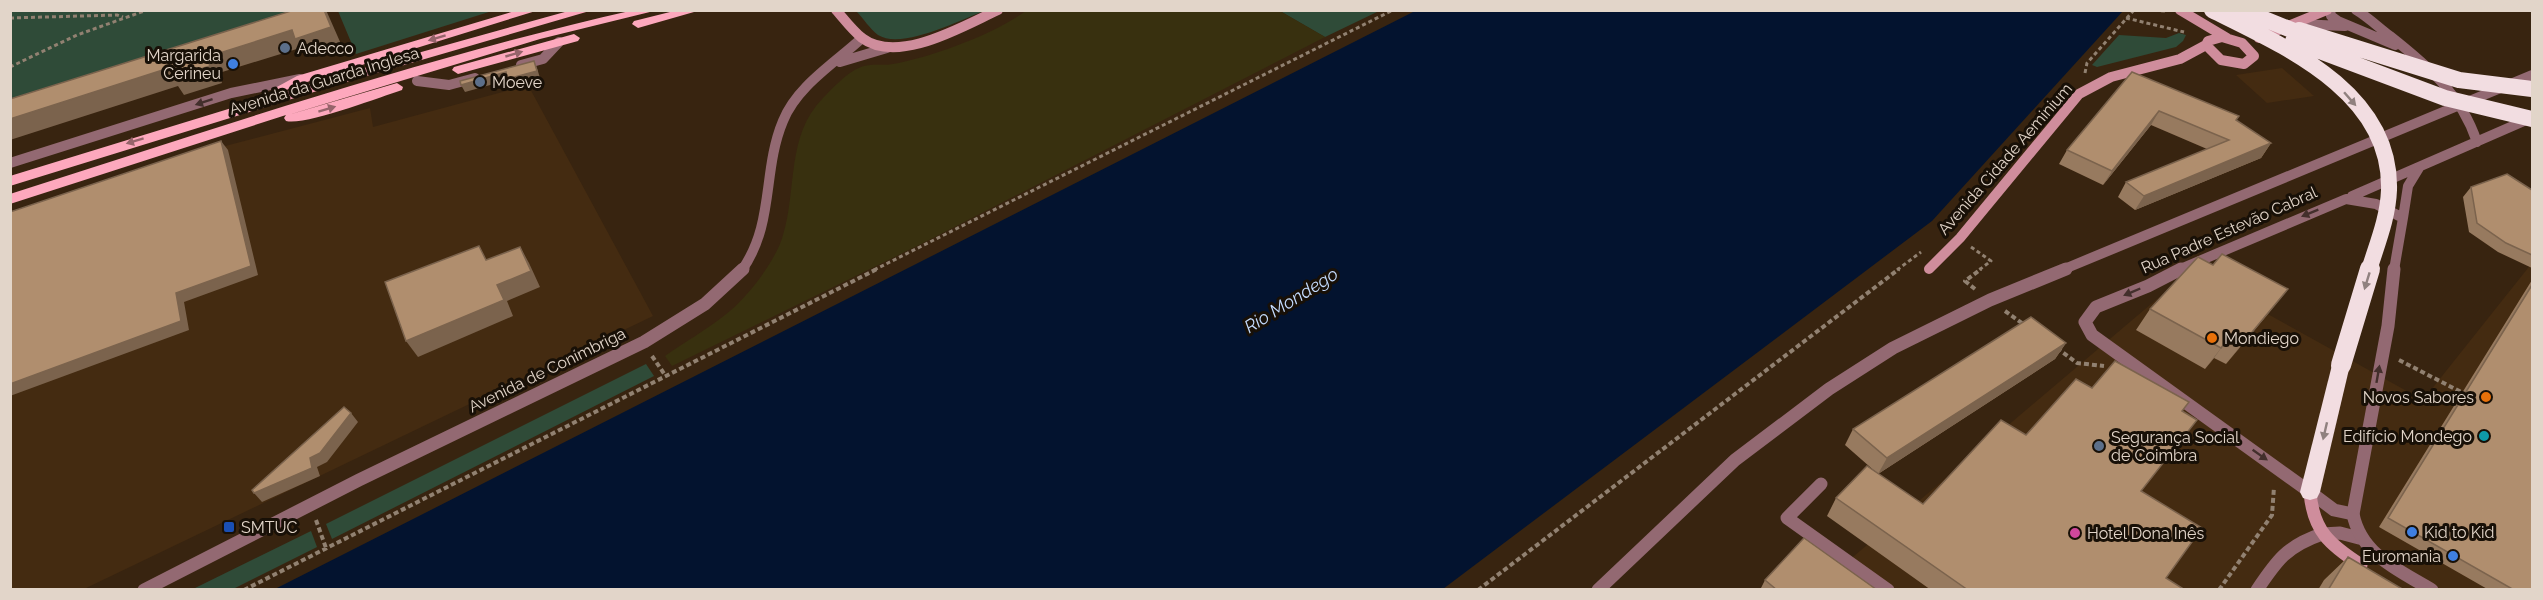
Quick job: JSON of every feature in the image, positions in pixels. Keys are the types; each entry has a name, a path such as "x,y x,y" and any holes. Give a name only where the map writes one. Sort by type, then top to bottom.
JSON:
{"highway":[{"path":"2214,10 2423,90 2532,118"},
{"path":"2214,10 2294,51 2349,97 2372,127 2380,144 2389,179 2384,223 2341,365 2310,492"},
{"path":"2242,10 2433,87 2532,111"},
{"path":"2268,21 2459,80 2532,89"}],"main road":[{"path":"230,111 302,79 533,10"},
{"name":"Avenida da Guarda Inglesa","path":"10,181 230,111 527,25 587,10"},
{"name":"Avenida da Guarda Inglesa","path":"10,199 229,129 537,36 652,10"},
{"path":"229,129 314,113 417,81 559,42 695,10"}],"street":[{"path":"837,10 862,38 887,48 923,42 998,10"},
{"path":"2179,10 2252,51 2254,56 2249,63 2180,59"},
{"path":"2179,10 2195,24 2212,54 2225,61"},
{"path":"2180,59 2217,38 2263,37 2329,10 2331,16 2338,21 2412,53"},
{"path":"2356,10 2367,14 2432,69 2462,104 2473,124 2477,142"},
{"path":"2296,24 2366,25 2367,14"},
{"path":"2252,51 2263,37"},
{"name":"Avenida de Conímbriga","path":"144,590 644,343 698,312 744,268 761,234 774,145 784,118 810,83 836,64 862,38"},
{"path":"512,68 543,59 559,42"},
{"name":"Avenida de Conímbriga","path":"836,64 887,48"},
{"name":"Avenida Cidade Aeminium","path":"1929,268 1960,238 2079,94 2110,77 2180,59"},
{"path":"417,81 448,85 490,74"},
{"path":"1598,590 1742,454 1828,389 1893,348 1990,300 2532,75"},
{"name":"Avenida da Guarda Inglesa","path":"10,163 231,93 302,79"},
{"path":"2346,199 2532,118"},
{"path":"2419,168 2408,186 2393,274 2388,326 2353,514 2354,526 2359,538 2376,555 2432,590"},
{"path":"2346,199 2363,199 2388,208 2403,218"},
{"name":"Rua Padre Estevão Cabral","path":"2310,492 2108,348 2092,335 2085,322 2096,307 2148,286 2195,261 2346,199"},
{"path":"1821,484 1787,518 1888,590"},
{"path":"2310,492 2334,510 2353,514"},
{"path":"2310,492 2310,508 2314,523 2322,534 2347,557 2373,573"},
{"path":"2258,590 2282,553 2300,542 2330,532 2344,533 2359,538"}],"path":[{"path":"10,67 42,50 123,17 147,10"},
{"path":"244,590 665,375 1393,10"},
{"path":"2085,77 2087,63 2134,10"},
{"path":"2154,10 2162,11"},
{"path":"10,18 117,15 123,17"},
{"path":"2126,18 2190,33 2188,28"},
{"path":"1478,590 1929,246"},
{"path":"644,343 665,375"},
{"path":"2382,351 2463,393"},
{"path":"2219,590 2271,515 2274,485"},
{"path":"310,506 326,548"}],"shaded area":[{"path":"2282,68 2314,96 2267,103 2236,75"},
{"path":"528,85 653,316 84,589 11,589 10,218 229,145 370,108 373,127"},
{"path":"2532,263 2532,589 1814,590 2190,271 2423,400"}],"green space":[{"path":"11,11 317,11 11,108"},
{"path":"338,11 492,11 356,54"},
{"path":"856,11 984,11 931,32 901,39 888,39 872,30"},
{"path":"1280,11 1379,11 1325,37"},
{"path":"2179,33 2186,35 2176,47 2097,67 2092,65 2119,35 2166,38"},
{"path":"646,364 654,376 332,539 326,524"},
{"path":"311,531 317,547 233,589 193,589"}],"sand":[{"path":"1027,10 1280,11 1325,37 927,241 672,366 665,356 733,308 751,290 774,256 787,218 794,164 803,129 811,113 831,89 861,67 909,61 944,50 998,28"}],"water":[{"name":"Rio Mondego","path":"1415,11 2123,11 1932,221 1443,589 275,589"}],"building":[{"path":"294,10 324,10 331,27 295,39 292,30 207,57 210,66 172,78 169,68 10,119 10,99"},
{"path":"534,61 537,71 507,79 506,72 461,85 460,81"},
{"path":"2132,72 2239,116 2236,120 2271,143 2144,196 2126,182 2229,140 2159,111 2112,171 2067,150"},
{"path":"221,141 251,266 176,293 181,321 10,384 10,212"},
{"path":"2507,174 2532,190 2532,255 2506,243 2477,223 2471,187"},
{"path":"479,246 486,260 520,247 531,271 497,285 504,300 406,341 385,282"},
{"path":"2222,254 2288,289 2243,343 2230,336 2221,348 2150,309 2198,257 2213,265"},
{"path":"2532,285 2532,590 2514,590 2388,518"},
{"path":"2031,317 2066,343 1887,458 1853,429"},
{"path":"2115,361 2189,402 2182,411 2197,420 2141,491 2202,528 2166,578 2182,588 2181,590 1968,590 1836,498 1867,466 1923,504 2001,420 2026,435 2076,379 2092,388"},
{"path":"344,407 351,413 320,453 310,458 312,468 254,493 252,490"},
{"path":"1804,538 1877,590 1777,590 1765,580"},
{"path":"2348,557 2404,590 2328,590"}],"place":[{"name":"Adecco","path":"285,48"},
{"name":"Margarida Cerineu","path":"233,64"},
{"name":"Moeve","path":"480,82"},
{"name":"Mondiego","path":"2212,338"},
{"name":"Novos Sabores","path":"2486,397"},
{"name":"Edifício Mondego","path":"2484,436"},
{"name":"Segurança Social de Coimbra","path":"2099,446"},
{"name":"SMTUC","path":"229,527"},
{"name":"Kid to Kid","path":"2412,532"},
{"name":"Hotel Dona Inês","path":"2075,533"},
{"name":"Euromania","path":"2453,556"}]}
